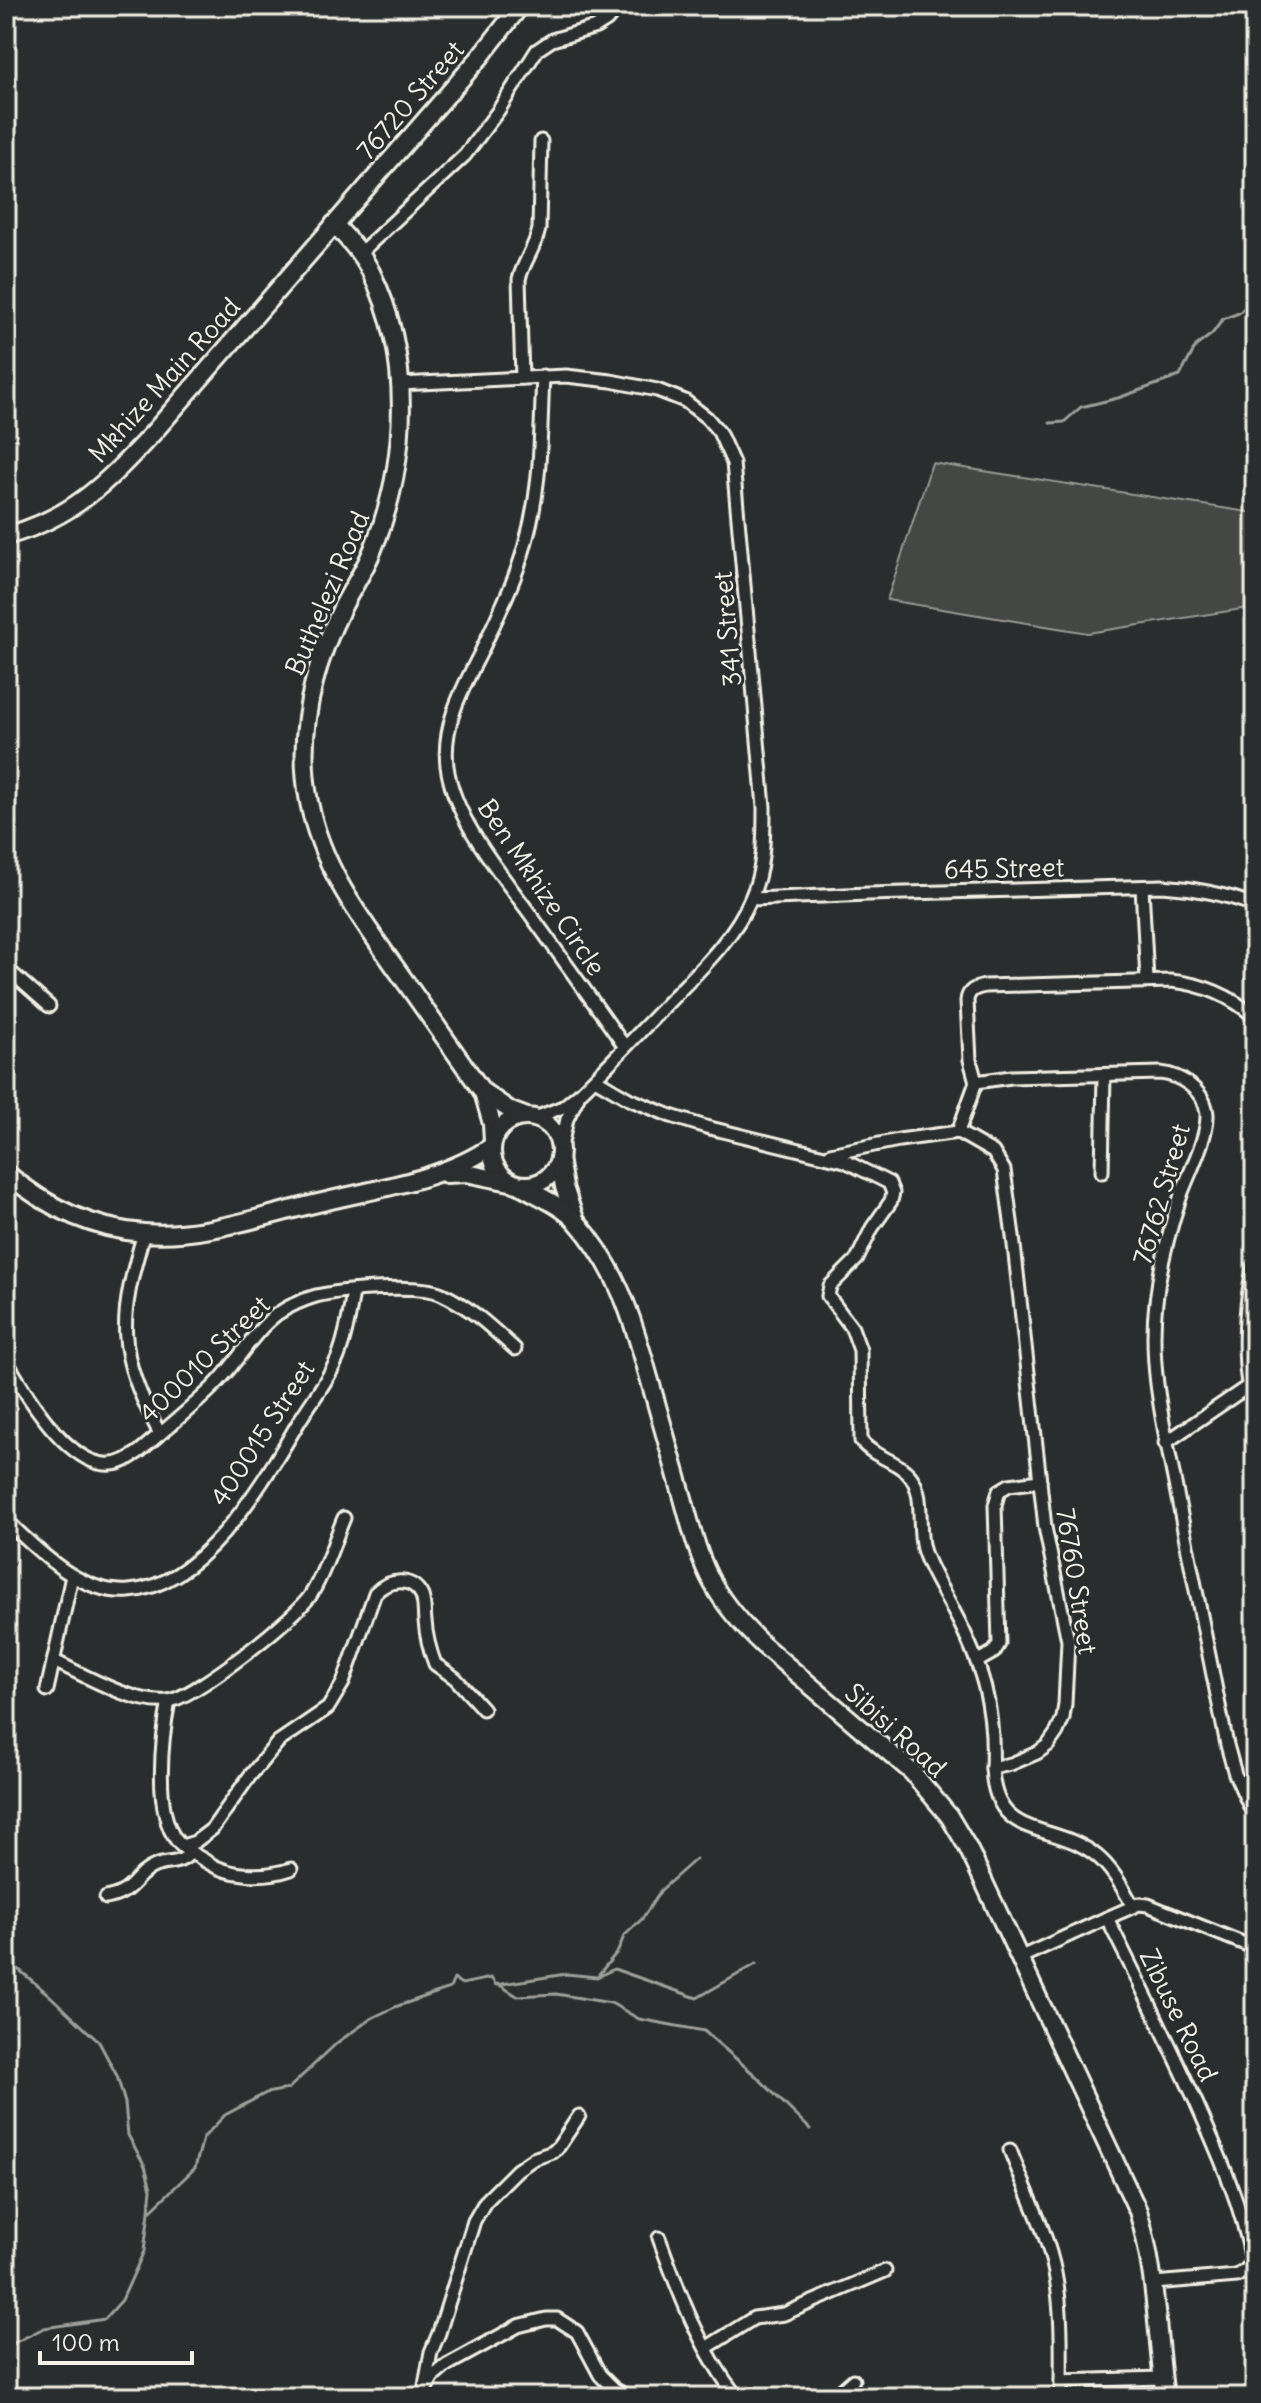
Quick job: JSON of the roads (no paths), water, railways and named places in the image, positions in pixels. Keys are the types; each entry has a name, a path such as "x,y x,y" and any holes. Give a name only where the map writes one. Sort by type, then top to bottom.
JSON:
{"street":[{"name":"76720 Street","path":"334,224 481,56 520,6"},
{"path":"360,253 442,178 474,144 537,50 552,40 596,27 619,6"},
{"path":"522,378 519,279 539,229 541,141"},
{"name":"Buthelezi Road","path":"334,224 360,253 380,293 395,347 401,425 399,457 386,515 372,553 325,643 308,700 304,737 307,785 324,856 349,901 482,1091 490,1113 495,1168 502,1177 516,1184"},
{"name":"Mkhize Main Road","path":"6,536 43,524 71,509 112,476 334,224"},
{"name":"341 Street","path":"400,384 543,376 586,377 670,394 707,418 719,432 733,463 764,807 762,857 751,899 724,941 595,1079 563,1107 531,1118"},
{"name":"Ben Mkhize Circle","path":"543,376 539,482 525,547 508,595 455,705 448,728 447,767 455,798 477,839 625,1047"},
{"path":"1142,887 1147,980"},
{"name":"645 Street","path":"751,899 1142,887 1193,888 1255,905"},
{"path":"6,968 49,1006"},
{"path":"826,1156 899,1140 958,1132 976,1082 970,1060 967,1014 967,996 973,989 1147,980 1191,983 1239,1003 1255,1017"},
{"name":"76762 Street","path":"976,1082 1011,1077 1160,1073 1177,1077 1201,1097 1207,1113 1169,1232 1158,1284 1154,1366 1165,1443 1227,1745 1235,1774 1255,1818"},
{"path":"1102,1172 1104,1076"},
{"path":"595,1079 629,1099 706,1127 826,1156 864,1169 892,1187 891,1201 872,1228 857,1259 830,1286 828,1296 852,1328 860,1350 861,1441 900,1466 915,1484 924,1552 970,1640 987,1690 995,1795 1002,1809 1010,1817 1072,1841 1098,1856 1111,1870 1133,1906"},
{"name":"Buthelezi Road","path":"482,1091 511,1111 545,1123 558,1141 560,1155"},
{"name":"341 Street","path":"560,1155 567,1119 580,1093"},
{"path":"6,1173 46,1203 112,1229 144,1233 191,1232 433,1174 469,1160 492,1144 506,1123 516,1118 531,1118"},
{"name":"76760 Street","path":"958,1132 993,1152 1004,1170 1045,1527 1068,1641 1065,1704 1057,1732 1048,1745 1026,1759 992,1768"},
{"path":"433,1174 466,1173 530,1185 549,1176 556,1168 560,1155"},
{"name":"Sibisi Road","path":"560,1155 564,1187 575,1220"},
{"name":"Sibisi Road","path":"516,1184 551,1202 575,1220 606,1262 628,1303 696,1546 725,1603 763,1645 892,1753 930,1791 968,1848 1138,2211 1154,2283 1165,2397"},
{"path":"144,1233 128,1290 124,1315 125,1339 127,1359 142,1402 160,1434"},
{"path":"1255,1264 1246,1323 1247,1387 1255,1409"},
{"name":"400010 Street","path":"6,1360 55,1434 82,1455 106,1465 116,1464 140,1451 213,1388 274,1316 304,1300 353,1291 424,1289 439,1292 482,1319 515,1349"},
{"name":"400015 Street","path":"6,1520 29,1543 72,1576 113,1590 144,1589 174,1577 210,1547 262,1482 338,1357 353,1291"},
{"path":"1165,1443 1247,1387"},
{"name":"76760 Street","path":"978,1661 994,1652 999,1644 995,1505 999,1491 1009,1485 1040,1481"},
{"path":"54,1661 136,1698 169,1701 199,1688 302,1606 315,1587 344,1518"},
{"path":"47,1690 72,1576"},
{"path":"106,1898 130,1888 140,1875 154,1866 181,1861 186,1849 212,1829 278,1742 328,1708 343,1683 375,1593 383,1585 402,1581 418,1591 423,1600 425,1625 435,1664 455,1678 483,1709"},
{"path":"169,1701 161,1760 163,1794 171,1832 186,1849 226,1872 267,1874 291,1869"},
{"path":"1019,1958 1133,1906 1144,1904 1255,1948"},
{"name":"Zibuse Road","path":"1107,1918 1217,2148 1238,2204 1253,2261 1237,2276 1154,2283"},
{"path":"423,2397 431,2352 474,2221 485,2202 517,2170 533,2159 553,2152 579,2116"},
{"path":"1010,2150 1055,2273 1061,2397"},
{"path":"659,2238 688,2313 727,2385 737,2397"},
{"path":"706,2348 754,2318 784,2314 885,2271"},
{"path":"423,2397 434,2376 447,2365 518,2326 546,2319 557,2319 577,2332 600,2375 628,2397"},
{"path":"1061,2381 1162,2378"},
{"path":"834,2397 853,2380"}],"waterway":[{"path":"1050,423 1064,422 1081,407 1118,398 1180,376 1196,346 1212,334 1223,319 1239,313 1255,297"},
{"path":"599,1974 618,1951 624,1936 642,1919 661,1890 696,1859"},
{"path":"6,1959 99,2042 117,2076 125,2103 128,2135 145,2166 151,2189 149,2211"},
{"path":"6,2353 12,2344 44,2328 105,2319 122,2300 144,2251 149,2212 195,2168 203,2138 225,2115 266,2093 288,2089 338,2042 372,2018 450,1988 454,1979 462,1984 491,1978 496,1985 566,1974 597,1977 614,1969 697,1998 756,1964"},
{"path":"498,1984 517,1996 556,1994 611,2003 639,2019 704,2031 810,2129"},
{"path":"6,2383 6,2390"}]}
